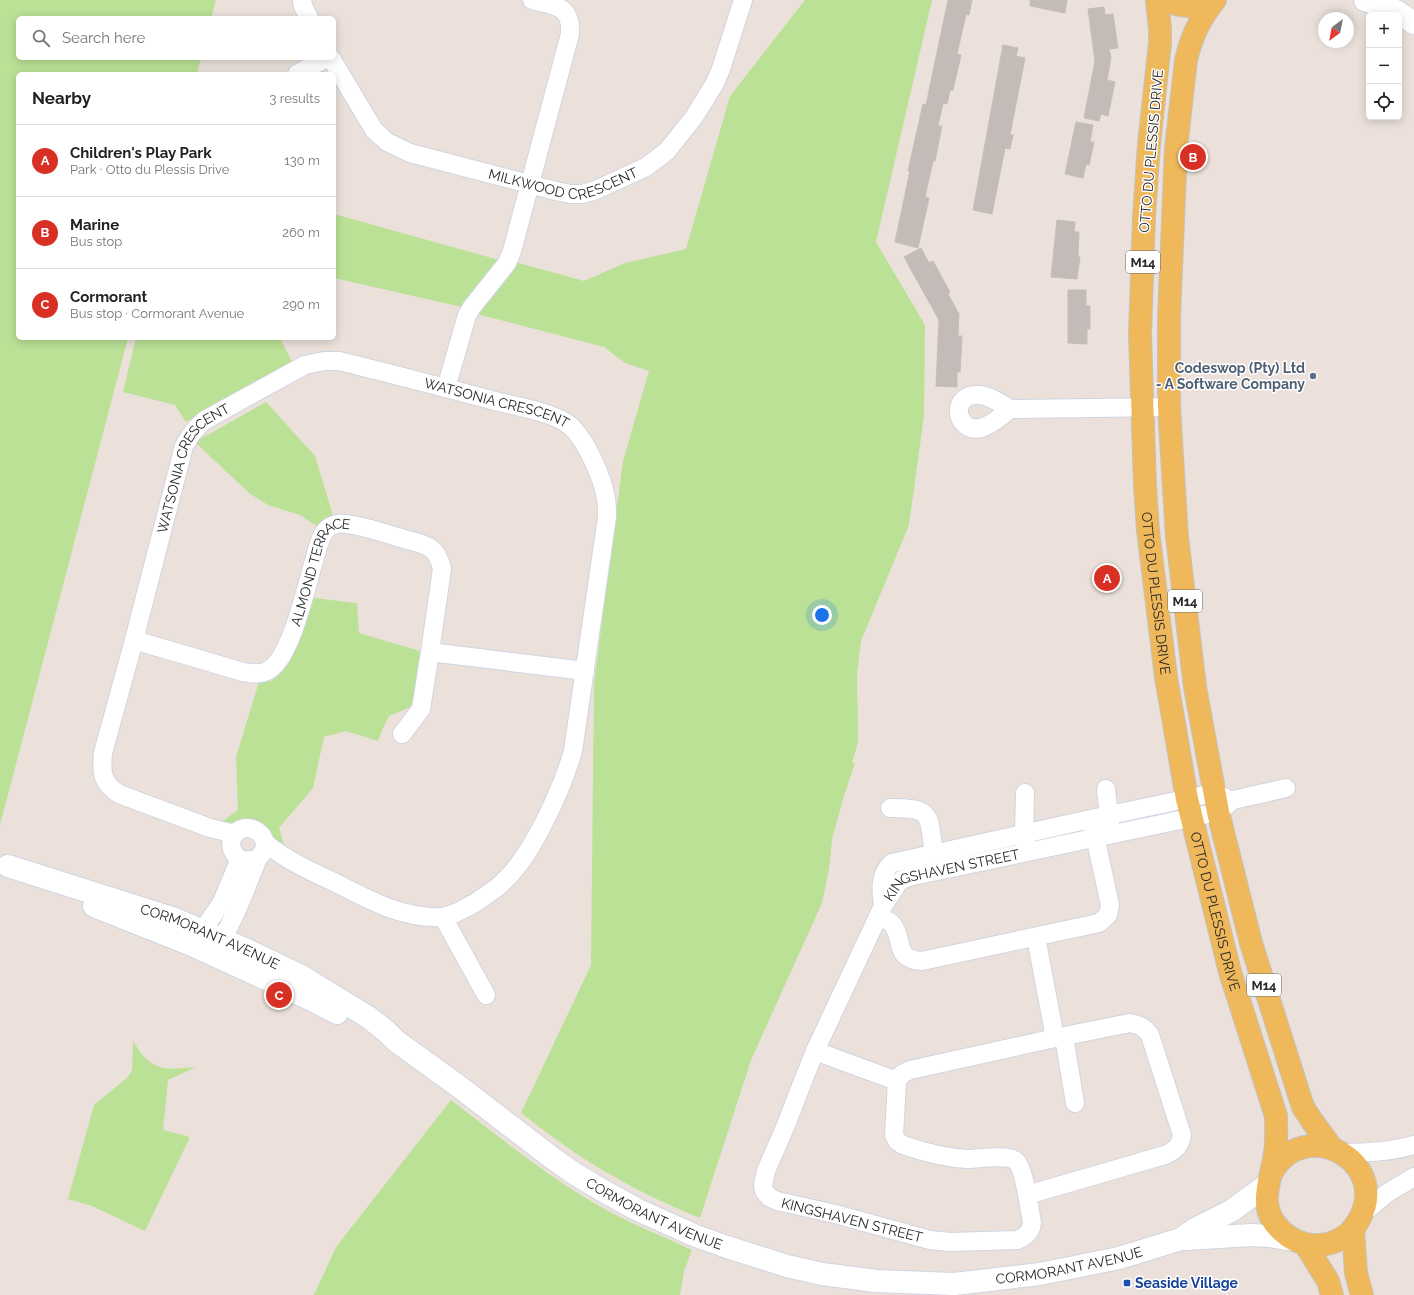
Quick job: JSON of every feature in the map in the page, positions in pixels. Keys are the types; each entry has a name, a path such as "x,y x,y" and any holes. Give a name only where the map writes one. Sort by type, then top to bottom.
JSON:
{"main road":[{"name":"OTTO DU PLESSIS DRIVE","path":"1157,0 1160,43 1151,112 1144,217 1140,334 1145,494 1156,608 1166,677 1189,808 1230,972 1276,1116 1276,1147 1266,1193 1267,1204 1271,1217 1281,1231 1300,1242 1328,1282 1332,1295"},
{"name":"OTTO DU PLESSIS DRIVE","path":"1165,0 1176,5 1187,6 1202,4 1214,0"},
{"name":"OTTO DU PLESSIS DRIVE","path":"1214,0 1196,28 1188,46 1176,148 1172,215 1169,316 1169,407 1177,537 1193,673 1202,732 1222,802 1251,943 1303,1107 1312,1121 1337,1151 1354,1163 1363,1179 1366,1197 1358,1222 1356,1273 1362,1295"},
{"path":"1269,1180 1281,1160 1298,1149 1312,1146 1337,1151"},
{"path":"1300,1242 1318,1245 1328,1244 1343,1238 1358,1222"}],"street":[{"path":"302,0 308,16"},
{"path":"446,388 467,315 507,263 531,184 570,34 571,24 569,16 564,10 553,5 532,0"},
{"name":"MILKWOOD CRESCENT","path":"332,60 374,130 392,144 410,153 570,194 582,194 596,190 639,171 658,160 667,152 694,117 715,83 721,69 743,0"},
{"path":"1365,0 1396,11 1414,23"},
{"path":"301,72 322,60"},
{"name":"WATSONIA CRESCENT","path":"235,847 210,828 119,794 110,788 105,781 102,769 103,753 184,446 197,426 205,420 305,365 324,361 339,361 446,388 555,418 568,425 578,435 594,462 603,484 607,517 573,751 568,768 546,819 518,867 504,882 464,909 443,917 405,914 385,907 283,857 261,852"},
{"path":"1010,409 1169,407"},
{"name":"ALMOND TERRACE","path":"134,640 243,672 257,674 267,671 277,663 286,648 298,618 320,540 326,529 338,524 351,525 431,547 439,557 442,569 430,652 421,709 402,734"},
{"path":"430,652 585,671"},
{"name":"KINGSHAVEN STREET","path":"1106,789 1108,815 1103,836 1110,905 1108,915 1099,923 922,961 916,961 909,958 901,949 893,925 880,912 882,880 887,868 892,863 1108,815 1189,808 1286,788"},
{"name":"KINGSHAVEN STREET","path":"1025,793 1024,833 1027,852"},
{"path":"890,808 915,809 924,812 928,817 934,854"},
{"name":"KINGSHAVEN STREET","path":"897,1081 893,1126 894,1135 897,1141 902,1145 952,1157 968,1159 1011,1159 1016,1161 1021,1167 1032,1219 1029,1232 1024,1237 1017,1240 950,1242 930,1240 835,1214 777,1201 769,1197 764,1191 762,1185 766,1171 815,1051 880,912 894,889 903,879 1103,836 1189,808"},
{"name":"KINGSHAVEN STREET","path":"1091,819 1103,836"},
{"path":"202,930 221,904 235,847 243,828 253,828 261,834 261,852 242,899 217,946"},
{"path":"235,847 248,861 261,852"},
{"name":"CORMORANT AVENUE","path":"4,864 41,885 61,893 202,930 217,946 362,1027 396,1041 575,1174 607,1194 638,1210 696,1236 787,1266 822,1274 954,1289 1119,1258 1181,1239 1251,1235 1270,1236 1300,1242"},
{"path":"443,917 486,995"},
{"path":"1036,937 1075,1103"},
{"path":"815,1051 897,1081 902,1074 910,1070 1059,1037 1130,1023 1138,1024 1144,1028 1150,1035 1182,1135 1181,1142 1177,1148 1164,1156 1027,1195"},
{"path":"1337,1151 1363,1153 1396,1150 1414,1145"},
{"path":"1358,1222 1387,1192 1414,1177"},
{"name":"CORMORANT AVENUE","path":"1181,1239 1231,1211 1269,1180"}],"green space":[{"path":"0,0 216,0 212,16 16,16 16,60 200,60 198,72 16,72 16,340 127,340 0,825"},
{"path":"805,0 932,0 876,242 925,325 924,416 909,525 861,641 857,673 858,742 852,763 855,763 832,839 829,869 822,903 751,1060 700,1218 654,1198 609,1174 573,1151 521,1113 591,965 594,684 623,461 649,371 625,363 604,347 473,313 515,262 584,281 625,263 686,249 730,96"},
{"path":"336,215 499,260 462,307 336,278"},
{"path":"136,340 281,340 293,364 186,422 175,405 123,392"},
{"path":"266,402 315,456 334,519 318,527 300,515 268,505 249,493 195,442"},
{"path":"313,598 357,603 359,633 420,651 413,706 389,716 378,741 346,731 324,737 313,788 279,828 288,858 253,825 213,828 238,810 236,757 259,682 271,681 278,676 284,667 296,643"},
{"path":"133,1041 146,1059 159,1067 175,1069 196,1067 168,1080 163,1130 190,1137 145,1231 92,1206 68,1199 94,1105 127,1078 132,1070"},
{"path":"451,1100 528,1159 568,1187 610,1212 692,1250 684,1271 680,1295 314,1295 336,1247"}],"building":[{"path":"948,0 972,0 969,15 966,14 957,54 961,55 953,90 950,90 947,104 943,103 938,126 942,126 935,161 933,161 925,197 929,198 918,248 895,242 910,171 908,171 923,104 926,105"},
{"path":"1030,0 1067,0 1065,13 1030,6"},
{"path":"1104,7 1105,15 1113,14 1118,48 1109,49 1111,58 1107,80 1115,82 1108,116 1101,114 1099,121 1084,118 1095,61 1088,9"},
{"path":"1003,45 1018,48 1016,56 1025,58 1010,135 1013,135 1010,149 1005,148 992,214 973,210"},
{"path":"1076,122 1093,125 1090,142 1094,142 1089,165 1086,164 1083,178 1065,174"},
{"path":"1057,220 1075,222 1074,232 1079,232 1078,257 1080,257 1077,279 1051,277"},
{"path":"921,248 929,263 933,261 950,292 948,294 959,314 958,336 962,336 960,372 957,372 957,387 936,386 939,320 904,257"},
{"path":"1068,290 1086,290 1086,306 1090,306 1090,329 1087,329 1087,344 1068,343"}],"place":[{"name":"Marine","path":"1193,157"},
{"name":"Codeswop (Pty) Ltd - A Software Company","path":"1313,376"},
{"name":"Children's Play Park","path":"1107,578"},
{"name":"Cormorant","path":"279,995"},
{"name":"Seaside Village","path":"1127,1283"}]}
